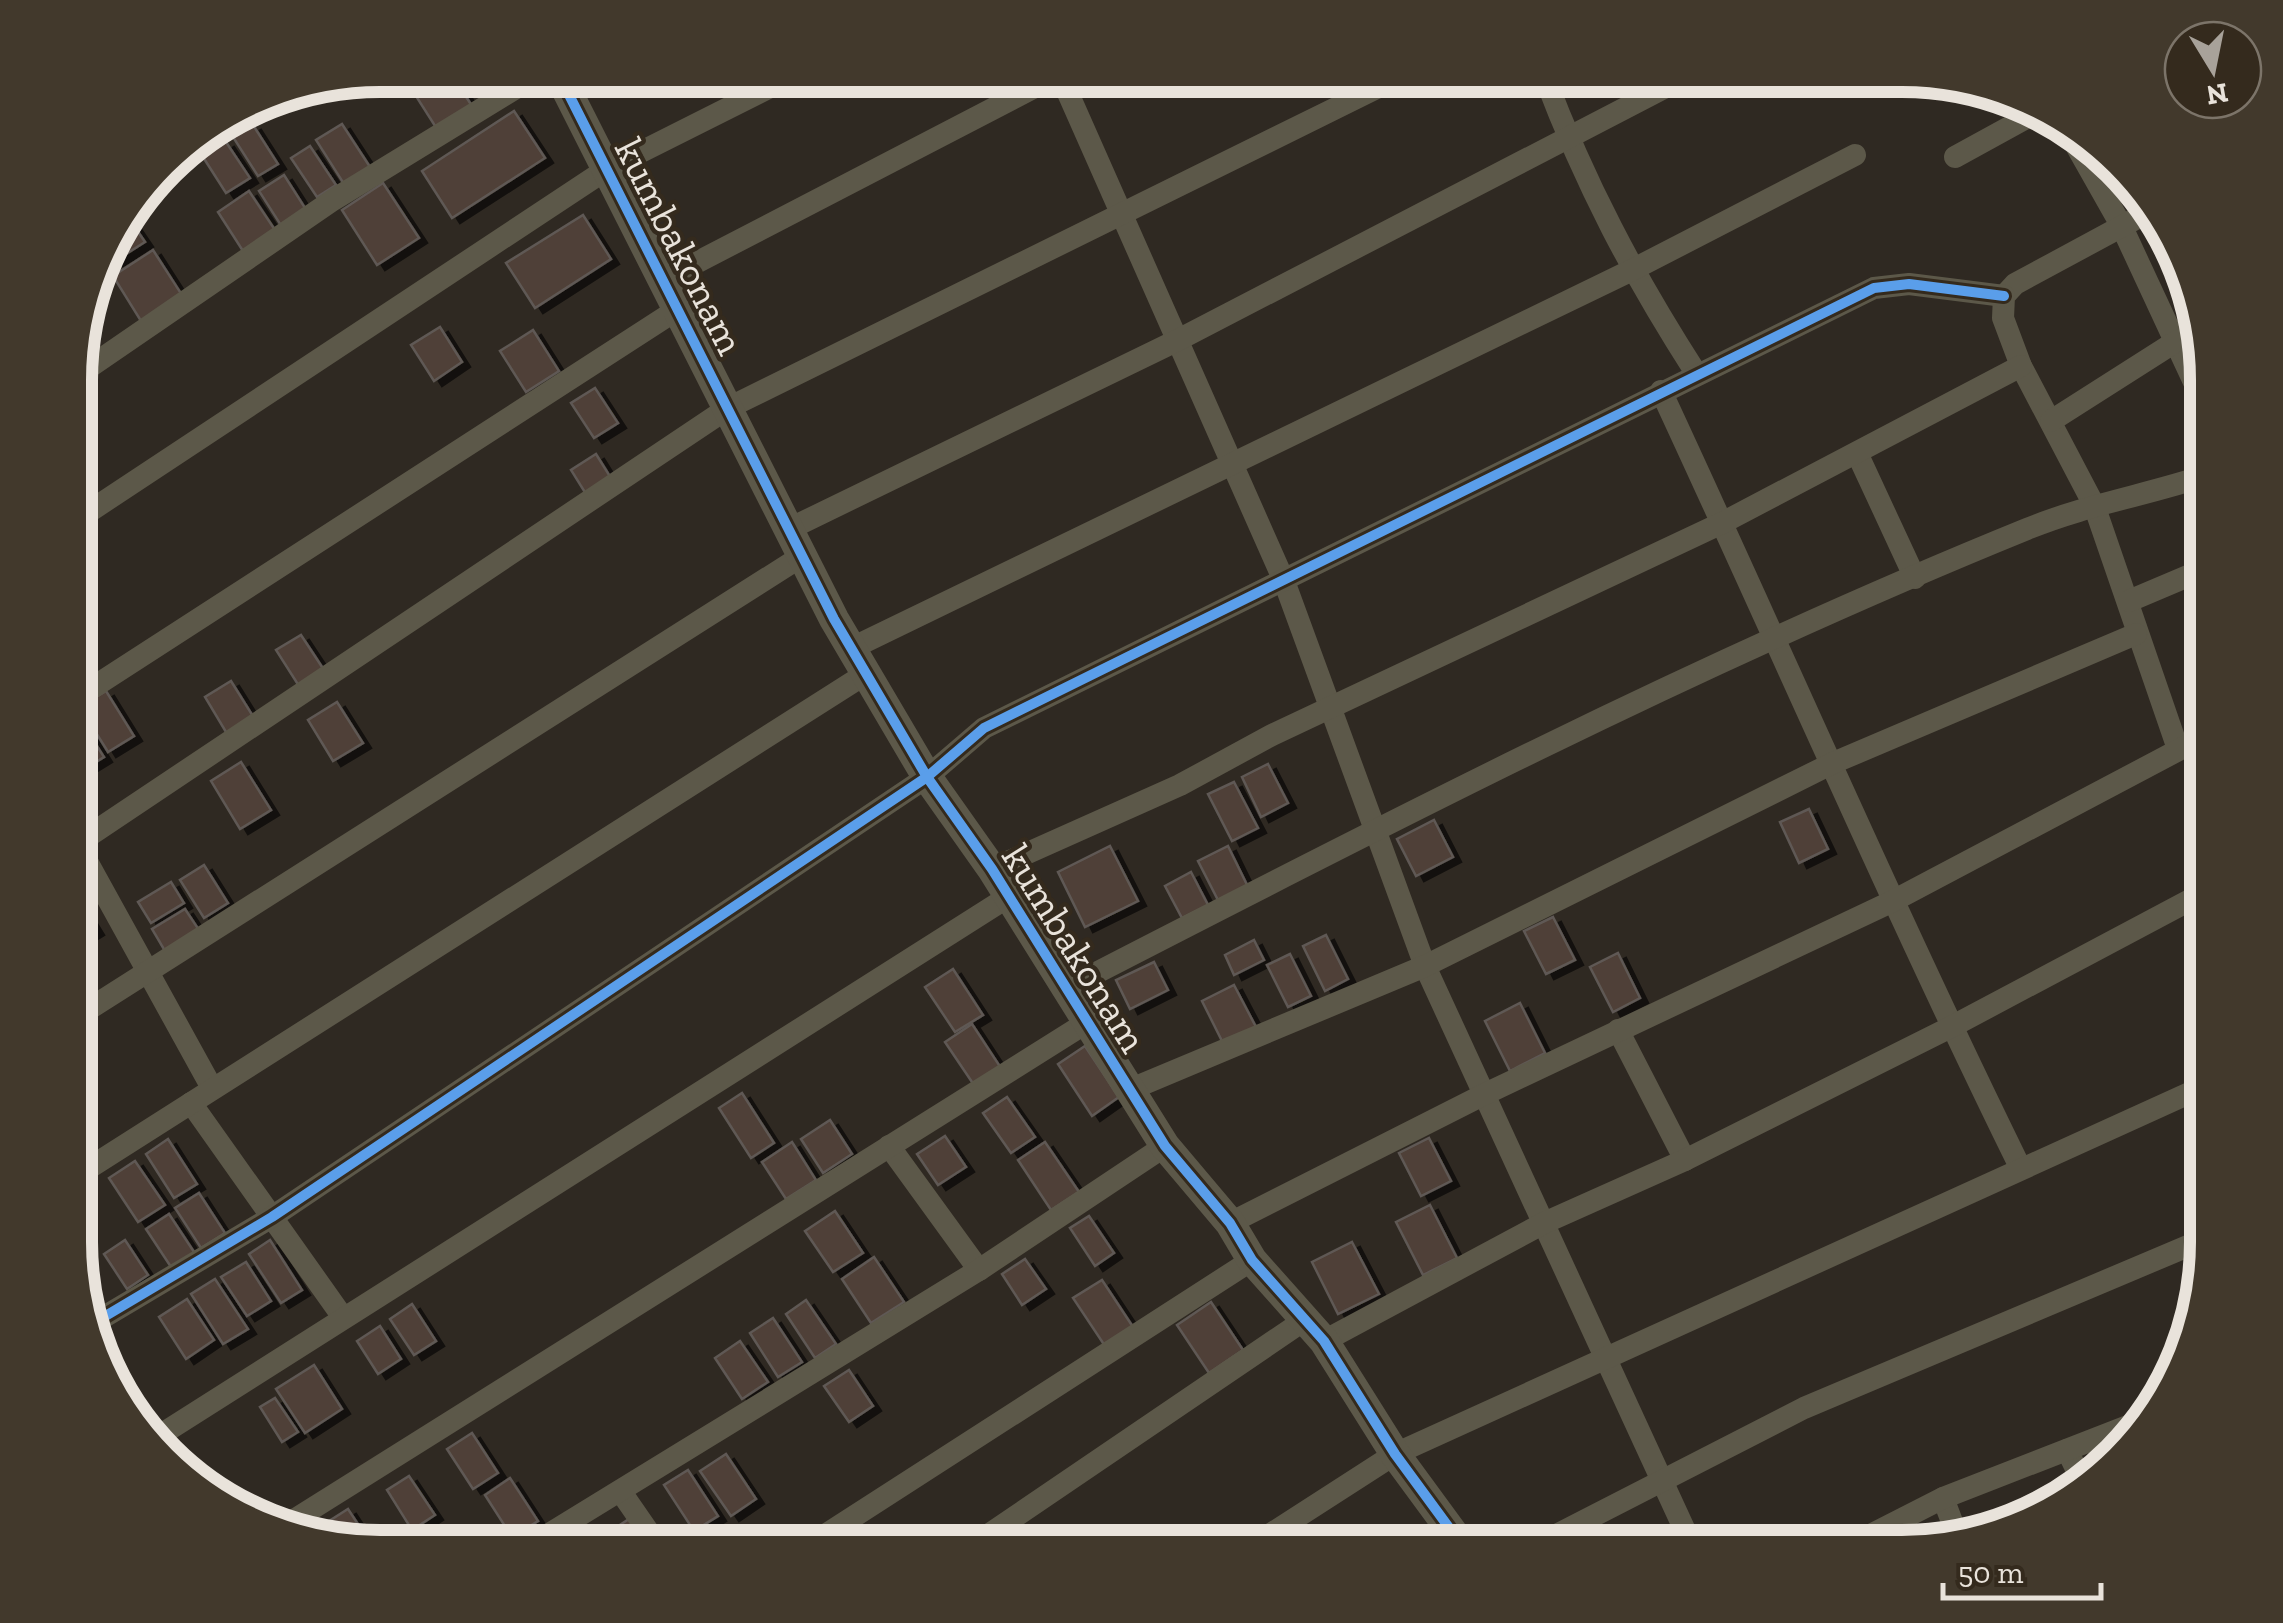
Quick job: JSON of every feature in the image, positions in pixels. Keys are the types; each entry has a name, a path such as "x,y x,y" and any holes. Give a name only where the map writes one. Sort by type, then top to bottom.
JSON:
{"street":[{"path":"93,365 333,200 509,92"},
{"name":"kumbakonam","path":"568,92 796,543 927,777 992,869 1166,1146 1230,1223 1252,1260 1315,1330 1395,1454 1451,1530"},
{"path":"92,510 607,169 760,92"},
{"path":"662,282 1026,92"},
{"path":"1066,92 1118,216 1284,580 1425,966 1685,1530"},
{"path":"93,834 728,408 1369,93"},
{"path":"1550,93 1568,140 1630,271 1696,373"},
{"path":"93,1007 796,543 1656,93"},
{"path":"1955,157 2024,119"},
{"path":"93,1166 860,661 1230,466 1630,271 1855,155"},
{"path":"2083,157 2121,224 2190,374"},
{"path":"2139,216 2015,284 2004,296 2003,318 2021,366 2094,505 2178,750"},
{"path":"102,1318 272,1217 927,777 984,728 1874,288 1908,284 2004,296"},
{"path":"92,687 678,309"},
{"path":"2052,421 2187,338"},
{"path":"992,869 1180,786 1332,706 1722,523 2021,366"},
{"path":"1661,391 1833,763 1891,902 2020,1167"},
{"path":"1857,453 1915,578"},
{"path":"1064,988 1374,829 1775,635 2094,505 2190,480"},
{"path":"2128,601 2190,575"},
{"path":"1129,1090 1425,966 1833,763 2136,634"},
{"path":"1230,1223 1483,1095 1891,902 2190,744"},
{"path":"93,871 212,1088"},
{"path":"164,1433 1008,897"},
{"path":"998,1530 1315,1330 1685,1160 1951,1027 2190,900"},
{"path":"297,1518 1086,1023"},
{"path":"1618,1030 1685,1160"},
{"path":"1277,1530 1395,1454 1607,1362 2020,1167 2190,1092"},
{"path":"191,1103 342,1316"},
{"path":"888,1146 979,1270"},
{"path":"558,1530 979,1270 1166,1146"},
{"path":"1565,1530 1804,1408 2190,1245"},
{"path":"833,1530 1252,1260"},
{"path":"1880,1530 1943,1498 2122,1429"},
{"path":"2067,1450 2077,1471"},
{"path":"621,1492 647,1530"},
{"path":"1943,1498 1953,1525"}],"building":[{"path":"413,92 463,92 472,106 437,129"},
{"path":"514,111 545,158 452,218 422,171"},
{"path":"342,124 370,167 344,184 316,140"},
{"path":"253,125 278,164 258,176 233,137"},
{"path":"226,142 250,178 226,193 203,157"},
{"path":"310,146 336,185 317,197 291,158"},
{"path":"284,175 307,211 282,227 259,191"},
{"path":"383,183 419,238 377,265 342,210"},
{"path":"249,191 275,230 243,251 218,212"},
{"path":"583,215 611,259 535,308 506,263"},
{"path":"136,229 145,242 120,258"},
{"path":"153,250 182,295 141,321 113,276"},
{"path":"440,327 462,362 434,381 411,345"},
{"path":"533,330 559,371 526,392 500,351"},
{"path":"595,388 618,423 594,438 571,403"},
{"path":"596,454 611,478 586,494 571,470"},
{"path":"301,635 324,670 299,686 276,650"},
{"path":"231,681 256,721 229,737 205,697"},
{"path":"106,691 134,736 108,752 92,727 92,699"},
{"path":"337,702 363,743 333,761 308,720"},
{"path":"92,739 104,757 92,764"},
{"path":"241,762 271,810 240,829 211,781"},
{"path":"1268,764 1288,803 1261,817 1242,777"},
{"path":"1234,782 1258,828 1232,841 1208,794"},
{"path":"1809,809 1828,849 1799,863 1780,822"},
{"path":"1434,820 1453,857 1416,876 1397,839"},
{"path":"1110,846 1138,901 1085,927 1058,872"},
{"path":"1228,846 1249,889 1220,904 1198,861"},
{"path":"204,865 228,903 204,918 180,880"},
{"path":"1191,872 1208,905 1182,918 1165,886"},
{"path":"171,882 184,903 151,923 138,902"},
{"path":"185,909 199,930 165,951 152,929"},
{"path":"1553,917 1575,960 1546,974 1524,931"},
{"path":"1326,935 1348,979 1325,991 1303,946"},
{"path":"1254,940 1264,960 1234,975 1225,955"},
{"path":"1618,953 1640,998 1613,1012 1590,967"},
{"path":"1290,954 1311,996 1288,1007 1267,965"},
{"path":"1154,962 1168,990 1130,1009 1116,980"},
{"path":"953,969 983,1015 955,1032 925,987"},
{"path":"1234,985 1256,1027 1223,1043 1202,1001"},
{"path":"1520,1003 1545,1053 1510,1071 1485,1021"},
{"path":"972,1024 1001,1068 974,1085 945,1042"},
{"path":"1085,1046 1119,1097 1092,1116 1058,1064"},
{"path":"742,1093 774,1143 751,1158 719,1108"},
{"path":"1007,1097 1035,1137 1011,1153 983,1113"},
{"path":"830,1120 852,1154 823,1173 801,1139"},
{"path":"945,1136 966,1167 938,1185 917,1154"},
{"path":"1429,1138 1451,1181 1421,1196 1399,1153"},
{"path":"168,1139 197,1184 174,1198 146,1154"},
{"path":"792,1142 816,1180 786,1199 762,1162"},
{"path":"1045,1142 1079,1192 1051,1210 1018,1160"},
{"path":"135,1161 165,1205 138,1222 109,1178"},
{"path":"199,1193 225,1233 201,1248 175,1208"},
{"path":"1430,1205 1457,1258 1423,1275 1396,1222"},
{"path":"835,1211 863,1253 833,1272 805,1231"},
{"path":"169,1214 196,1255 173,1270 146,1229"},
{"path":"1089,1216 1114,1253 1095,1266 1070,1228"},
{"path":"125,1240 148,1275 127,1289 104,1254"},
{"path":"270,1240 302,1290 281,1303 249,1254"},
{"path":"1352,1242 1379,1294 1338,1314 1312,1262"},
{"path":"874,1257 904,1302 871,1323 842,1279"},
{"path":"1025,1259 1046,1289 1022,1305 1002,1274"},
{"path":"246,1262 271,1301 247,1316 221,1277"},
{"path":"215,1279 248,1329 223,1344 191,1294"},
{"path":"1102,1280 1133,1327 1105,1346 1073,1298"},
{"path":"187,1299 214,1340 186,1359 159,1317"},
{"path":"806,1300 836,1344 815,1358 786,1314"},
{"path":"1211,1302 1243,1350 1209,1373 1177,1325"},
{"path":"412,1304 436,1341 414,1355 390,1319"},
{"path":"773,1318 802,1362 778,1377 750,1333"},
{"path":"380,1326 401,1359 378,1374 357,1341"},
{"path":"740,1341 768,1382 742,1399 715,1358"},
{"path":"314,1365 342,1409 305,1433 276,1389"},
{"path":"849,1370 873,1406 849,1422 824,1386"},
{"path":"275,1398 298,1432 282,1442 260,1407"},
{"path":"472,1433 498,1473 473,1489 447,1449"},
{"path":"726,1454 756,1499 731,1516 700,1471"},
{"path":"688,1470 718,1516 693,1530 664,1485"},
{"path":"409,1476 435,1515 412,1530 387,1490"},
{"path":"510,1478 538,1521 523,1530 508,1530 485,1495"},
{"path":"348,1509 362,1530 361,1530 323,1525"},
{"path":"632,1517 641,1530 612,1530"}],"cycle path":[{"path":"568,92 834,619 927,777 992,869 1165,1146 1230,1223 1252,1260 1324,1341 1395,1454 1451,1530"},
{"path":"102,1318 272,1217 927,777 984,728 1874,288 1909,284 2004,296"}]}
